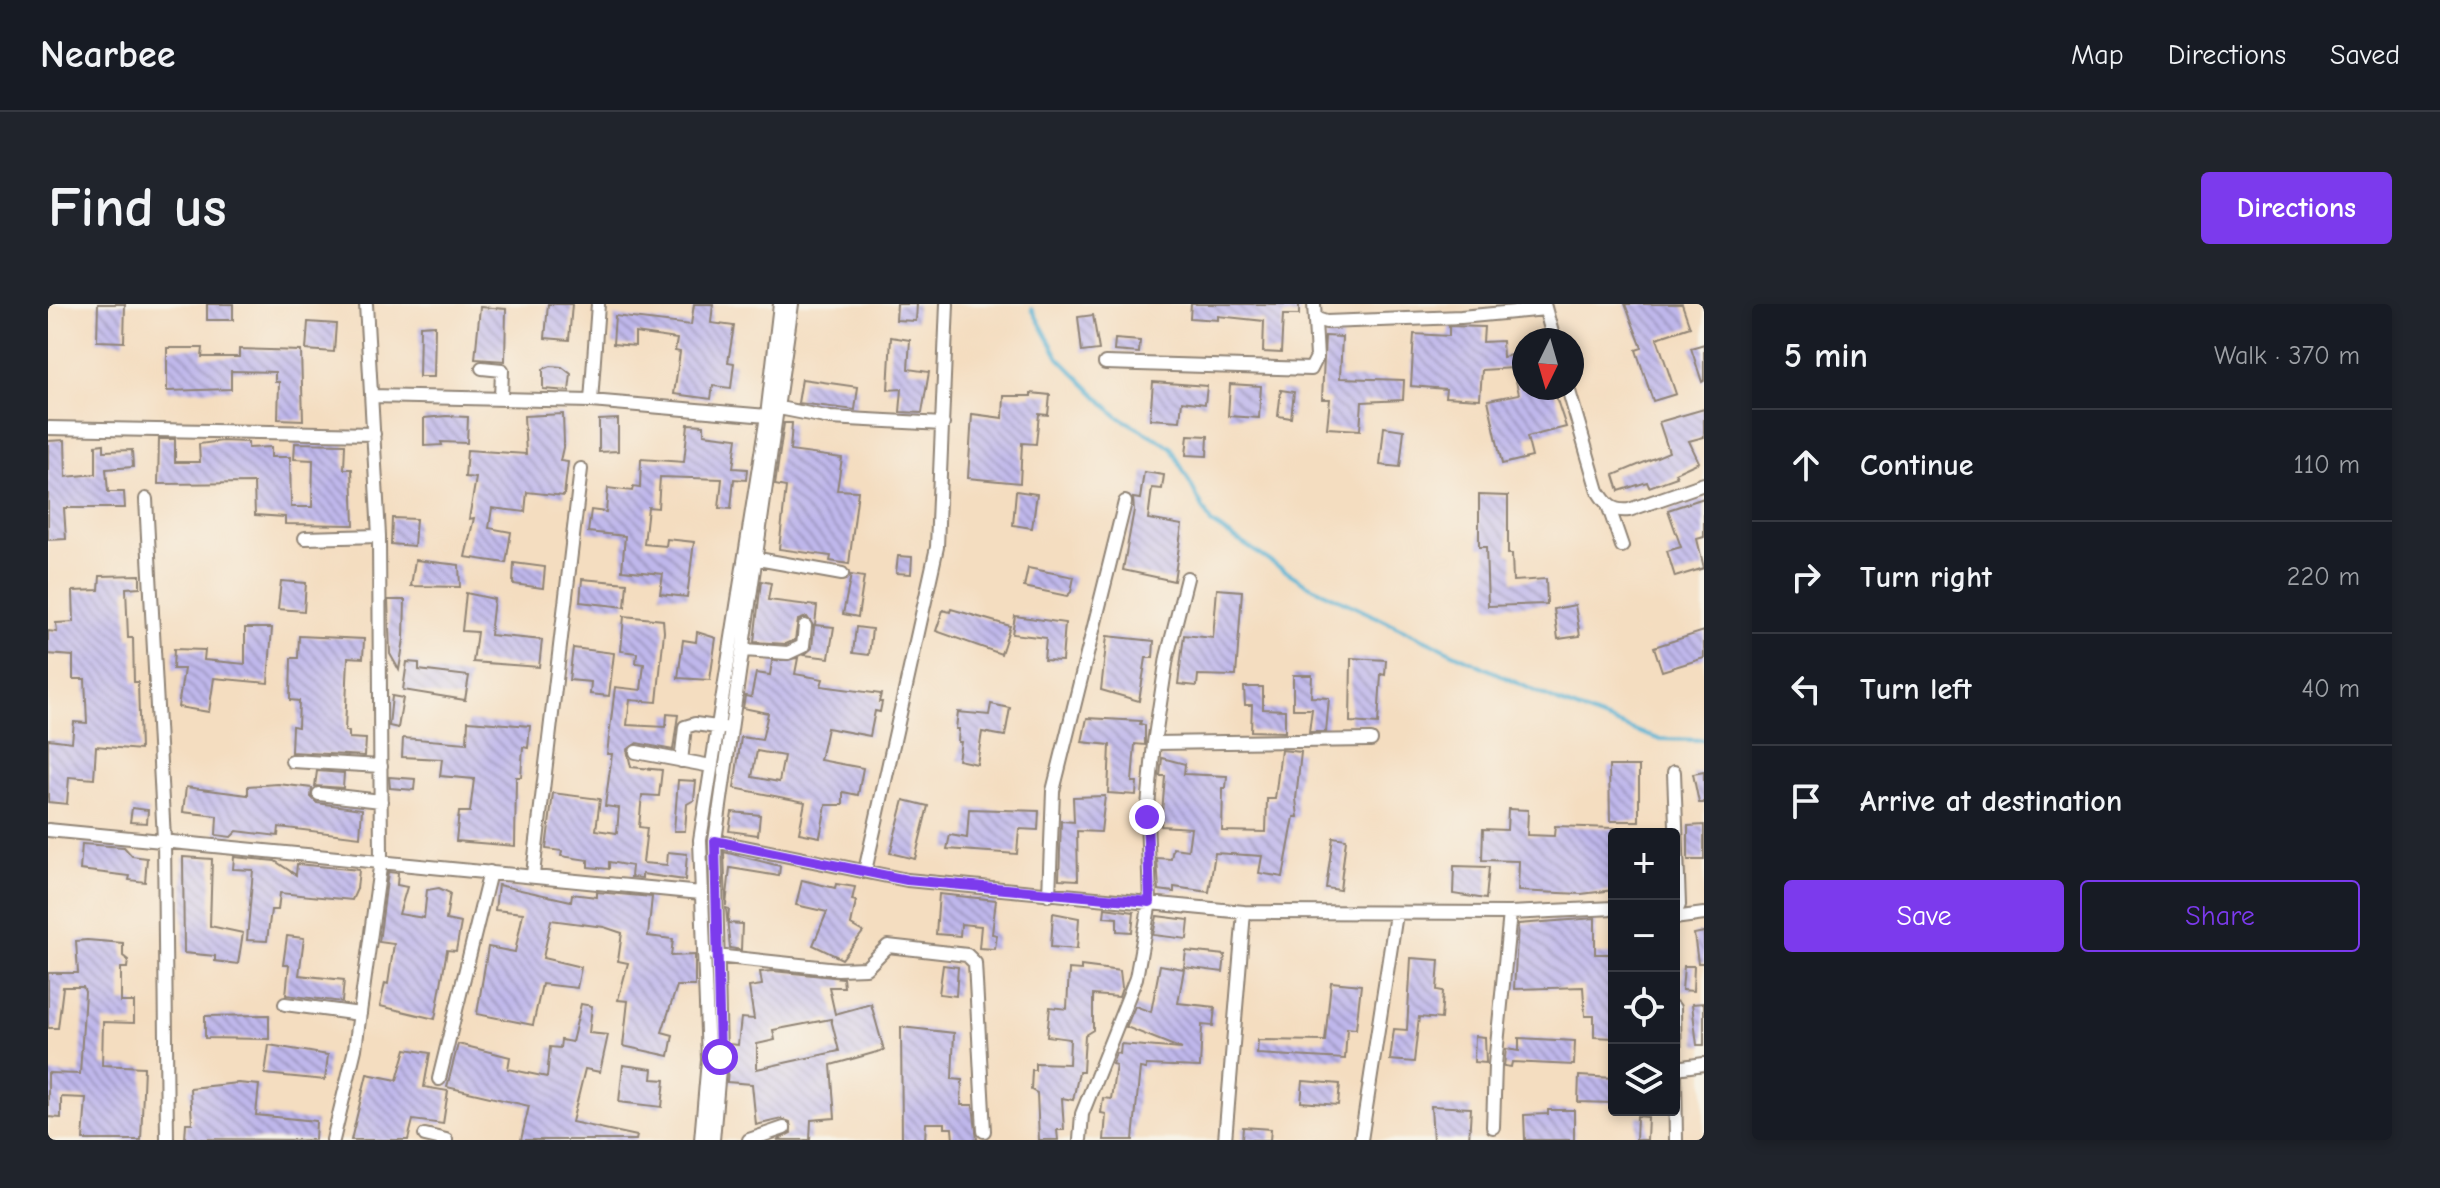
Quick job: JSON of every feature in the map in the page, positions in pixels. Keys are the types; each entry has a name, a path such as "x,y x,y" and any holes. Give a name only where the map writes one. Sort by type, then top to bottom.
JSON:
{"street":[{"path":"333,1140 360,1014 381,860 379,536 366,304"},
{"path":"591,401 598,304"},
{"path":"701,1140 708,1060 700,840 711,766 725,729 744,650 758,559 780,304"},
{"path":"713,1140 720,1057 715,841 725,729 792,304"},
{"path":"865,871 937,547 947,304"},
{"path":"1105,363 1311,369 1317,357 1314,304"},
{"path":"1317,319 1326,322 1445,318 1544,306 1550,328"},
{"path":"482,368 502,370 501,399"},
{"path":"371,396 591,401 943,424"},
{"path":"1571,400 1598,491 1605,504 1618,511 1629,510 1704,484"},
{"path":"48,428 374,434"},
{"path":"533,874 581,469"},
{"path":"146,499 164,839 167,1140"},
{"path":"1049,895 1053,791 1125,502"},
{"path":"1605,504 1610,506 1622,546"},
{"path":"305,538 379,536"},
{"path":"758,559 842,574"},
{"path":"1080,1140 1082,1114 1136,978 1150,902 1147,817 1154,743 1167,657 1187,578"},
{"path":"744,650 794,652 803,646 805,626"},
{"path":"681,761 685,727 695,724 725,729"},
{"path":"1154,743 1371,740"},
{"path":"636,752 711,766"},
{"path":"292,761 381,766"},
{"path":"1674,772 1675,900"},
{"path":"319,794 381,801"},
{"path":"48,830 533,874 701,893"},
{"path":"715,841 907,880 1244,912 1510,913 1608,908"},
{"path":"439,1079 490,872"},
{"path":"1225,1140 1244,912"},
{"path":"1680,912 1704,914"},
{"path":"1493,1127 1495,1065 1510,913"},
{"path":"1361,1140 1396,914"},
{"path":"716,956 838,969 866,968 888,946 967,955 975,963 984,1131"},
{"path":"285,1004 360,1014"},
{"path":"1680,1067 1704,1064"},
{"path":"1676,1116 1676,1140"},
{"path":"749,1140 784,1128"},
{"path":"425,1135 446,1140"}],"building":[{"path":"98,304 125,304 124,342 97,341"},
{"path":"207,304 233,304 233,320 207,320"},
{"path":"548,304 572,304 569,340 545,338"},
{"path":"694,304 713,304 711,323 734,326 728,362 734,363 731,388 713,386 711,399 674,394 680,352 675,351 677,339 635,333 635,346 613,344 615,316 691,325"},
{"path":"897,304 917,304 916,321 896,320"},
{"path":"1191,304 1299,304 1299,315 1283,315 1281,353 1263,352 1264,321 1218,316 1218,320 1190,318"},
{"path":"1625,304 1682,304 1690,327 1657,338 1676,394 1653,401 1636,350 1642,348"},
{"path":"480,307 506,309 505,361 475,359"},
{"path":"1093,315 1099,350 1082,352 1078,317"},
{"path":"308,322 336,324 334,352 306,350"},
{"path":"435,325 434,377 419,377 420,326"},
{"path":"1449,326 1484,327 1483,342 1502,341 1503,357 1512,355 1512,368 1482,370 1480,399 1445,397 1446,389 1411,386 1414,334 1449,336"},
{"path":"1325,336 1342,337 1340,378 1404,380 1403,400 1362,402 1360,430 1327,428 1330,399 1322,399"},
{"path":"891,337 910,340 908,369 929,372 922,413 900,412 902,389 888,390"},
{"path":"1115,339 1140,341 1139,353 1114,351"},
{"path":"1704,344 1704,381 1702,382 1691,348"},
{"path":"167,348 203,348 202,357 239,357 239,349 301,351 303,420 278,419 279,382 275,382 275,372 231,371 231,389 167,391"},
{"path":"562,367 571,374 569,391 543,389 543,369"},
{"path":"802,379 858,387 855,410 798,403"},
{"path":"1153,382 1207,386 1205,404 1182,401 1180,421 1150,419"},
{"path":"1230,384 1261,386 1259,418 1228,416"},
{"path":"1281,390 1294,392 1291,418 1278,416"},
{"path":"1031,393 1050,395 1048,415 1039,414 1036,444 1022,443 1020,483 968,478 972,414 1003,418 1004,396 1031,396"},
{"path":"1512,395 1512,400 1557,400 1566,427 1527,437 1532,457 1502,464 1488,400"},
{"path":"1704,409 1704,437 1689,441 1699,462 1675,473 1677,477 1649,487 1647,482 1619,491 1614,475 1669,452 1659,422"},
{"path":"563,414 564,443 560,461 568,462 564,496 527,492 525,512 492,508 489,528 511,532 506,563 465,557 474,518 469,519 476,478 465,477 467,450 526,454 524,416"},
{"path":"468,417 467,443 441,442 442,445 424,446 424,418"},
{"path":"618,419 618,451 599,452 599,420"},
{"path":"784,423 792,423 790,451 842,458 837,490 858,491 849,564 830,561 831,556 779,549 786,487 775,485"},
{"path":"688,424 704,425 704,434 737,438 733,468 747,469 746,480 734,479 731,509 719,508 722,479 660,477 658,508 648,507 644,544 666,546 667,539 694,542 687,597 660,594 663,574 622,570 625,536 588,532 591,510 606,512 608,488 632,491 633,487 640,488 641,459 684,462"},
{"path":"1384,427 1404,430 1400,467 1380,465"},
{"path":"1188,435 1208,436 1207,456 1186,455"},
{"path":"159,439 175,439 175,462 200,462 199,444 248,442 248,448 271,447 271,457 290,457 291,507 312,507 313,460 294,459 295,443 345,444 344,469 352,469 354,525 285,524 285,517 255,515 254,483 158,484"},
{"path":"65,440 66,477 96,474 96,445 104,444 104,451 132,450 133,467 106,469 108,492 124,492 125,508 64,508 66,539 48,540 48,441"},
{"path":"1144,472 1164,475 1162,489 1152,488 1148,519 1182,525 1174,581 1123,570 1134,510 1133,498 1140,499"},
{"path":"1016,491 1037,494 1032,528 1013,525"},
{"path":"1479,495 1508,496 1508,554 1512,554 1513,581 1546,579 1547,604 1488,606 1486,547 1479,547"},
{"path":"1704,498 1704,537 1697,539 1704,568 1675,577 1667,551 1681,547 1668,510"},
{"path":"392,518 416,519 414,546 391,544"},
{"path":"898,556 912,557 911,574 896,573"},
{"path":"415,560 459,565 460,587 411,586"},
{"path":"514,563 545,567 543,588 513,584"},
{"path":"1028,568 1074,577 1071,592 1067,596 1024,587"},
{"path":"140,575 140,587 126,588 128,638 133,638 134,682 138,682 140,750 96,746 94,779 69,777 67,804 48,802 48,739 72,742 74,722 87,723 85,679 73,679 73,656 48,654 48,631 57,632 56,623 74,622 73,591 99,590 100,576"},
{"path":"851,575 864,577 858,617 843,614"},
{"path":"582,579 627,583 625,607 580,602"},
{"path":"281,581 306,583 304,611 278,609"},
{"path":"761,581 771,583 768,600 817,606 815,625 834,627 829,658 804,655 812,648 814,627 807,617 798,620 795,640 786,644 754,642"},
{"path":"1217,589 1242,591 1236,676 1198,675 1197,686 1178,684 1184,635 1213,638"},
{"path":"466,593 494,599 490,635 542,640 539,667 473,662 477,632 462,631"},
{"path":"388,600 405,600 399,670 390,654"},
{"path":"1575,605 1580,636 1558,639 1554,609"},
{"path":"951,609 1010,626 1001,654 936,631 943,610 950,612"},
{"path":"624,616 663,620 657,702 630,700 627,725 666,727 667,714 678,715 673,750 637,743 627,750 631,767 662,770 659,796 642,795 639,827 647,828 643,863 667,865 668,852 687,854 685,880 642,874 642,878 631,877 632,866 609,862 609,869 588,867 588,860 561,856 562,851 546,849 553,793 600,799 596,830 617,833 619,808 605,806 612,754 607,754 615,687 641,690 644,664 636,663 637,653 621,651"},
{"path":"1015,616 1065,623 1062,661 1044,660 1046,638 1012,634"},
{"path":"856,627 872,629 869,655 853,653"},
{"path":"245,628 272,628 268,683 214,678 209,712 178,707 184,669 173,669 174,649 205,650 204,660 245,664"},
{"path":"1704,631 1704,658 1662,671 1654,647"},
{"path":"697,632 716,638 710,680 678,678 683,640 696,642"},
{"path":"299,636 364,639 363,658 348,657 345,731 349,732 349,738 366,739 365,756 291,752 292,726 298,727 299,701 290,700 291,658 298,658"},
{"path":"1107,636 1154,641 1153,658 1146,658 1139,701 1101,690"},
{"path":"573,648 614,653 609,696 590,694 591,682 569,680"},
{"path":"798,658 795,674 823,679 821,686 881,694 880,712 875,711 870,736 827,728 820,760 863,768 858,795 843,792 843,805 826,805 820,837 799,833 805,802 734,788 741,737 762,740 768,713 743,708 745,696 751,697 756,673 770,675 772,661","holes":["757,751 784,756 779,782 752,777"]},
{"path":"1351,658 1386,660 1385,675 1381,674 1378,724 1350,722"},
{"path":"407,662 419,663 419,670 469,676 465,700 403,690"},
{"path":"1293,675 1312,675 1311,697 1329,698 1326,732 1309,732 1312,709 1293,709"},
{"path":"1244,687 1263,687 1263,709 1285,710 1285,732 1251,731 1252,705 1245,705"},
{"path":"392,696 403,698 398,728 389,726"},
{"path":"991,704 1010,708 1005,736 982,732 977,764 958,760 961,742 958,742 959,729 956,729 958,712 989,715"},
{"path":"1087,718 1141,721 1140,724 1145,725 1145,745 1135,744 1132,782 1137,782 1136,795 1108,793 1110,745 1082,742"},
{"path":"468,721 530,726 528,748 523,747 521,777 516,777 515,846 456,841 459,812 470,812 474,779 440,776 442,759 402,757 403,738 467,743"},
{"path":"1281,750 1301,752 1296,799 1298,817 1294,817 1283,877 1259,873 1262,856 1215,853 1209,892 1174,887 1174,892 1159,890 1157,858 1171,859 1173,848 1188,850 1191,828 1161,826 1165,776 1160,776 1162,758 1185,764 1184,774 1227,776 1226,788 1223,788 1222,831 1266,832 1267,799 1275,799"},
{"path":"1609,766 1639,766 1639,821 1610,821"},
{"path":"317,771 344,773 343,788 315,786"},
{"path":"1704,772 1704,803 1699,803 1693,774"},
{"path":"389,777 415,779 414,790 390,788"},
{"path":"678,780 696,781 694,800 687,804 685,831 674,831"},
{"path":"278,784 312,788 311,797 317,803 362,809 360,837 279,827 278,836 237,831 231,837 216,835 217,816 183,812 186,787 248,795 248,786"},
{"path":"1105,796 1101,832 1077,831 1078,880 1059,879 1061,821 1074,822 1073,797"},
{"path":"904,800 928,806 915,859 890,853"},
{"path":"132,808 148,810 147,823 130,822"},
{"path":"969,809 1039,811 1038,830 1019,829 1017,854 947,849 950,835 967,838"},
{"path":"1508,809 1528,810 1527,835 1554,836 1555,826 1614,828 1608,828 1608,891 1581,894 1518,891 1519,861 1482,860 1483,829 1507,830"},
{"path":"732,812 760,815 758,835 729,831"},
{"path":"1704,825 1704,860 1688,860 1688,826"},
{"path":"1333,837 1346,839 1340,890 1326,888"},
{"path":"82,844 124,847 132,856 147,858 145,882 129,880 130,876 80,870"},
{"path":"724,852 780,866 779,876 730,868 726,906"},
{"path":"183,857 212,859 210,926 243,933 238,964 215,961 215,956 184,953"},
{"path":"234,857 275,861 296,875 297,864 359,870 357,889 352,900 280,893 278,910 271,910 267,941 247,940 253,870 233,869"},
{"path":"1454,866 1489,867 1486,899 1453,894"},
{"path":"388,872 398,873 397,885 407,887 399,914 424,918 427,890 439,888 450,893 446,920 461,923 456,951 447,950 435,1019 380,1006 385,983 388,984 394,944 379,942"},
{"path":"802,880 835,888 836,884 855,887 852,900 856,901 851,925 863,932 842,959 813,945 827,912 796,905"},
{"path":"498,885 571,901 572,894 597,897 597,892 652,897 648,936 673,939 671,956 695,955 695,986 677,986 662,1032 673,1035 669,1056 623,1046 628,1001 618,1000 628,963 618,961 622,933 604,927 551,920 543,958 581,967 577,988 542,984 533,1025 477,1014 488,947 515,952 523,913 495,910"},
{"path":"939,894 996,900 992,934 997,935 995,949 979,948 981,926 961,924 960,936 936,934"},
{"path":"726,908 729,909 728,923 742,924 741,950 730,948"},
{"path":"1105,908 1134,912 1132,932 1117,931 1117,918 1104,917"},
{"path":"1053,913 1079,918 1077,949 1051,947"},
{"path":"1157,916 1189,920 1187,939 1153,935"},
{"path":"1595,918 1595,954 1608,954 1608,1038 1594,1037 1594,1016 1585,1016 1583,987 1514,989 1518,924"},
{"path":"1704,932 1704,963 1698,963 1694,934"},
{"path":"287,936 304,938 299,975 344,980 342,1002 286,995 289,965 283,965"},
{"path":"76,941 123,943 123,956 128,960 127,968 121,968 121,1002 134,1002 134,1023 103,1022 102,1065 144,1067 141,1140 83,1140 86,1098 61,1097 61,1118 48,1117 48,1073 80,1074 85,992 83,987 63,987 58,1028 48,1028 48,973 78,973"},
{"path":"1186,951 1225,955 1223,972 1184,967"},
{"path":"1411,958 1439,960 1437,990 1443,991 1441,1019 1419,1017 1414,1062 1390,1060 1394,1029 1407,1030"},
{"path":"943,965 958,967 956,996 939,994"},
{"path":"1160,965 1184,969 1178,1003 1215,1007 1213,1026 1202,1025 1200,1067 1146,1065 1146,1069 1140,1068 1133,1140 1104,1140 1106,1114 1101,1113 1103,1098 1111,1099 1116,1065 1112,1064 1116,1053 1120,1054 1121,1044 1182,1049 1126,1027 1135,1006 1151,1012"},
{"path":"1081,966 1120,971 1122,988 1119,997 1093,995 1093,1030 1085,1035 1083,1072 1079,1072 1073,1100 1062,1098 1064,1130 1057,1130 1058,1140 1039,1140 1037,1093 1031,1090 1032,1070 1035,1070 1035,1063 1069,1064 1070,1039 1047,1036 1050,1007 1067,1009 1069,969 1081,970"},
{"path":"1684,966 1694,966 1693,991 1682,990"},
{"path":"760,972 843,978 844,987 829,987 835,1014 871,1004 884,1050 831,1065 835,1118 811,1120 810,1140 777,1140 791,1133 790,1122 782,1119 756,1125 752,1084 727,1082 729,1044 738,1045 741,1018 754,1019 749,987 762,985","holes":["831,1019 839,1051 757,1069 757,1044 775,1040 773,1030"]},
{"path":"1331,982 1361,985 1356,1029 1347,1028 1345,1059 1257,1054 1258,1040 1325,1041"},
{"path":"1704,1003 1704,1045 1697,1045 1692,1004"},
{"path":"581,1004 592,1006 589,1033 608,1035 600,1072 585,1069 572,1122 637,1136 636,1140 521,1140 529,1106 447,1087 458,1044 510,1057 508,1069 547,1077 550,1047 560,1048 561,1040 572,1042"},
{"path":"269,1015 269,1039 205,1038 205,1016"},
{"path":"901,1027 954,1033 952,1079 962,1080 961,1105 973,1105 977,1140 953,1140 952,1128 945,1128 945,1123 926,1123 925,1140 902,1140"},
{"path":"1475,1036 1485,1037 1486,1063 1474,1062"},
{"path":"1519,1038 1575,1041 1574,1065 1512,1062 1511,1067 1504,1066 1506,1049 1519,1051"},
{"path":"269,1045 328,1055 325,1080 265,1074"},
{"path":"406,1049 430,1053 424,1087 448,1091 443,1124 413,1120 408,1140 351,1140 367,1074 397,1080"},
{"path":"623,1065 653,1069 652,1079 665,1080 662,1107 619,1102"},
{"path":"1579,1076 1608,1078 1608,1103 1578,1102"},
{"path":"1303,1081 1340,1084 1338,1105 1301,1102"},
{"path":"238,1083 259,1085 256,1115 316,1121 315,1140 185,1139 186,1123 192,1123 190,1088"},
{"path":"1431,1106 1471,1108 1469,1140 1433,1140"},
{"path":"1548,1110 1574,1110 1574,1140 1525,1140 1524,1115 1548,1114"},
{"path":"1637,1116 1648,1117 1647,1140 1636,1140"},
{"path":"1243,1127 1271,1129 1270,1140 1242,1140"}],"waterway":[{"path":"1032,309 1059,358 1117,416 1171,447 1211,523 1306,584 1558,702 1658,739 1704,740"}],"route":[{"path":"720,1057 715,841 907,880 1150,902 1147,817"}]}
